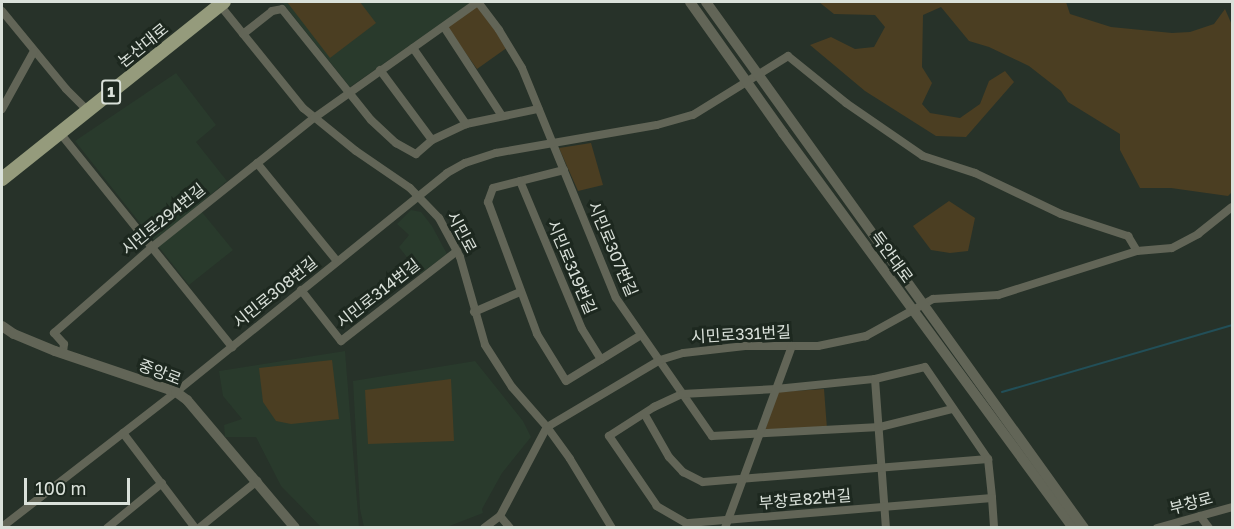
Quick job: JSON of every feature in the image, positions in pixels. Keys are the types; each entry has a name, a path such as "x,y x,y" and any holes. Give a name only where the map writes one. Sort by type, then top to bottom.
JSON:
{"main road":[{"name":"논산대로","path":"2,178 221,2"}],"street":[{"name":"시민로","path":"221,2 280,83 314,118 418,194 439,218 457,251 485,345 512,387 548,427 612,528"},
{"path":"478,2 514,54 552,142"},
{"name":"시민로294번길","path":"63,353 64,344 54,333 151,248 314,118 478,2"},
{"name":"득안대로","path":"690,2 912,310 1073,528"},
{"name":"득안대로","path":"706,2 925,303 1084,528"},
{"path":"243,34 272,11 282,9 371,120 396,143 416,154 432,140 466,124 538,109"},
{"path":"2,11 34,51 88,111"},
{"path":"444,27 502,116"},
{"path":"413,48 466,124"},
{"path":"2,109 34,51"},
{"path":"418,194 465,163 496,153 657,125 693,115 788,56 846,103 923,156 975,173 1061,214 1128,236 1137,251"},
{"path":"380,70 432,140"},
{"path":"60,133 151,248"},
{"name":"시민로307번길","path":"552,142 616,298 682,394 712,436 758,436"},
{"name":"시민로308번길","path":"257,163 337,261"},
{"path":"564,170 493,188 488,202 537,334 566,381 641,335"},
{"name":"시민로319번길","path":"520,181 582,329 602,359"},
{"name":"시민로308번길","path":"4,527 232,347 418,194"},
{"name":"시민로331번길","path":"548,427 660,360 683,353 745,346 818,346 866,336 933,299 998,295 1137,251 1172,248 1198,234 1233,207"},
{"name":"시민로308번길","path":"151,248 232,347"},
{"name":"시민로314번길","path":"301,290 341,341 457,251"},
{"path":"474,312 520,292"},
{"name":"중앙로","path":"2,326 14,334 63,353 176,392 187,400 295,528"},
{"path":"727,524 792,346"},
{"path":"645,415 682,394 777,389 875,379 925,367 988,459 994,528"},
{"path":"875,379 886,528"},
{"path":"758,436 880,427 953,409"},
{"name":"부창로82번길","path":"988,459 882,466 844,473 704,482 683,472 669,457 645,415 609,436 657,506 686,523 727,524 992,498"},
{"path":"484,528 501,516 548,427"},
{"path":"123,433 197,528 257,481"},
{"path":"107,528 162,483"},
{"name":"부창로","path":"1157,528 1233,507"},
{"path":"501,516 510,528"},
{"path":"1200,516 1209,528"}],"shaded area":[{"path":"282,2 472,2 350,87"},
{"path":"287,2 360,2 376,23 330,58"},
{"path":"819,2 1066,2 1070,14 1111,27 1172,33 1190,32 1214,24 1225,9 1232,25 1232,192 1228,196 1171,188 1140,188 1120,150 1120,134 1068,102 1061,91 1029,66 989,47 969,41 941,7 923,15 922,67 932,83 922,104 930,113 960,118 980,104 989,81 1005,71 1014,82 966,137 936,136 865,91 810,45 831,37 855,49 874,47 885,27 875,15 834,14"},
{"path":"477,6 508,47 477,69 447,27"},
{"path":"176,73 216,125 196,142 227,181 197,206 233,250 189,285 75,141"},
{"path":"591,143 603,185 578,191 559,148"},
{"path":"949,201 975,218 968,251 950,253 931,250 913,226"},
{"path":"411,210 421,212 432,226 447,254 420,274 399,247 409,235 397,224"},
{"path":"345,351 359,527 321,527 281,486 256,437 225,437 224,425 242,419 223,396 219,371"},
{"path":"332,360 339,419 291,424 276,421 263,402 259,368"},
{"path":"475,361 523,421 531,437 502,473 482,509 483,513 447,527 364,527 360,509 353,381"},
{"path":"451,379 454,441 368,444 365,390"},
{"path":"824,389 827,429 764,433 778,392"}],"waterway":[{"path":"1002,392 1232,325"}]}
